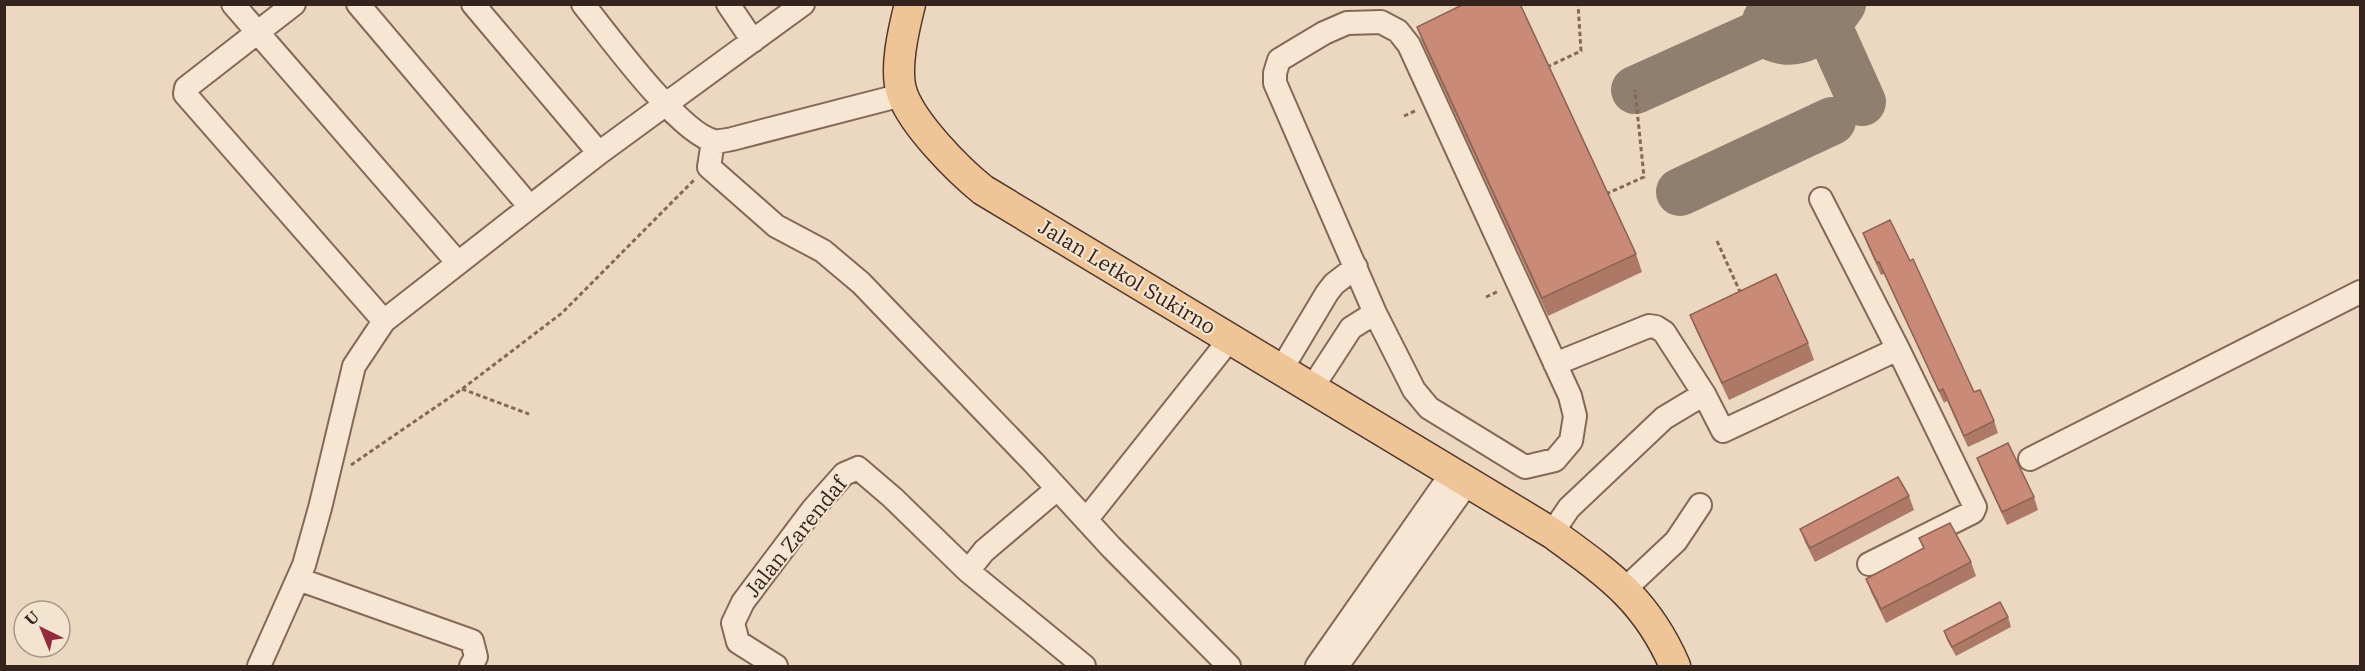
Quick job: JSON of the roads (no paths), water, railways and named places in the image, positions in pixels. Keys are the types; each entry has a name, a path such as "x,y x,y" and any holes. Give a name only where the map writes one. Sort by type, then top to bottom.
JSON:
{"main road":[{"name":"Jalan Letkol Sukirno","path":"910,4 903,29 899,62 902,94 936,144 960,172 983,190 1552,532 1625,589 1653,624 1675,666"}],"street":[{"path":"233,4 458,263"},
{"path":"294,4 186,88 185,94 384,321"},
{"path":"358,4 530,207"},
{"path":"473,4 599,153"},
{"path":"584,4 665,105 703,136 714,141 732,139 902,94"},
{"path":"728,4 753,41"},
{"path":"259,666 298,579 320,508 324,483 354,366 384,321 599,153 803,4"},
{"path":"1382,22 1398,31 1409,45 1570,396 1575,416 1571,441 1555,460 1525,467 1429,408 1414,390 1375,313 1275,83 1279,60 1324,33 1347,23 1382,22"},
{"path":"714,141 709,167 776,226 823,251 861,283 1086,520 1229,666"},
{"path":"1821,199 1975,507 1972,512 1869,564"},
{"path":"1281,370 1327,293 1334,284 1356,267"},
{"path":"2030,459 2361,292"},
{"path":"1312,388 1351,328 1375,313"},
{"path":"1555,364 1649,326 1656,327 1664,332 1704,394 1723,431 1898,349"},
{"path":"1086,520 1230,339"},
{"path":"1552,532 1569,508 1664,418 1704,394"},
{"name":"Jalan Zarendaf","path":"776,666 738,642 733,622 743,602 813,509 844,474 858,468 893,498 968,571"},
{"path":"1317,666 1459,477"},
{"path":"1337,666 1459,477"},
{"path":"1057,489 984,550 968,571 1084,666"},
{"path":"1625,589 1677,541 1700,505"},
{"path":"298,579 472,641 476,657 471,666"}]}
